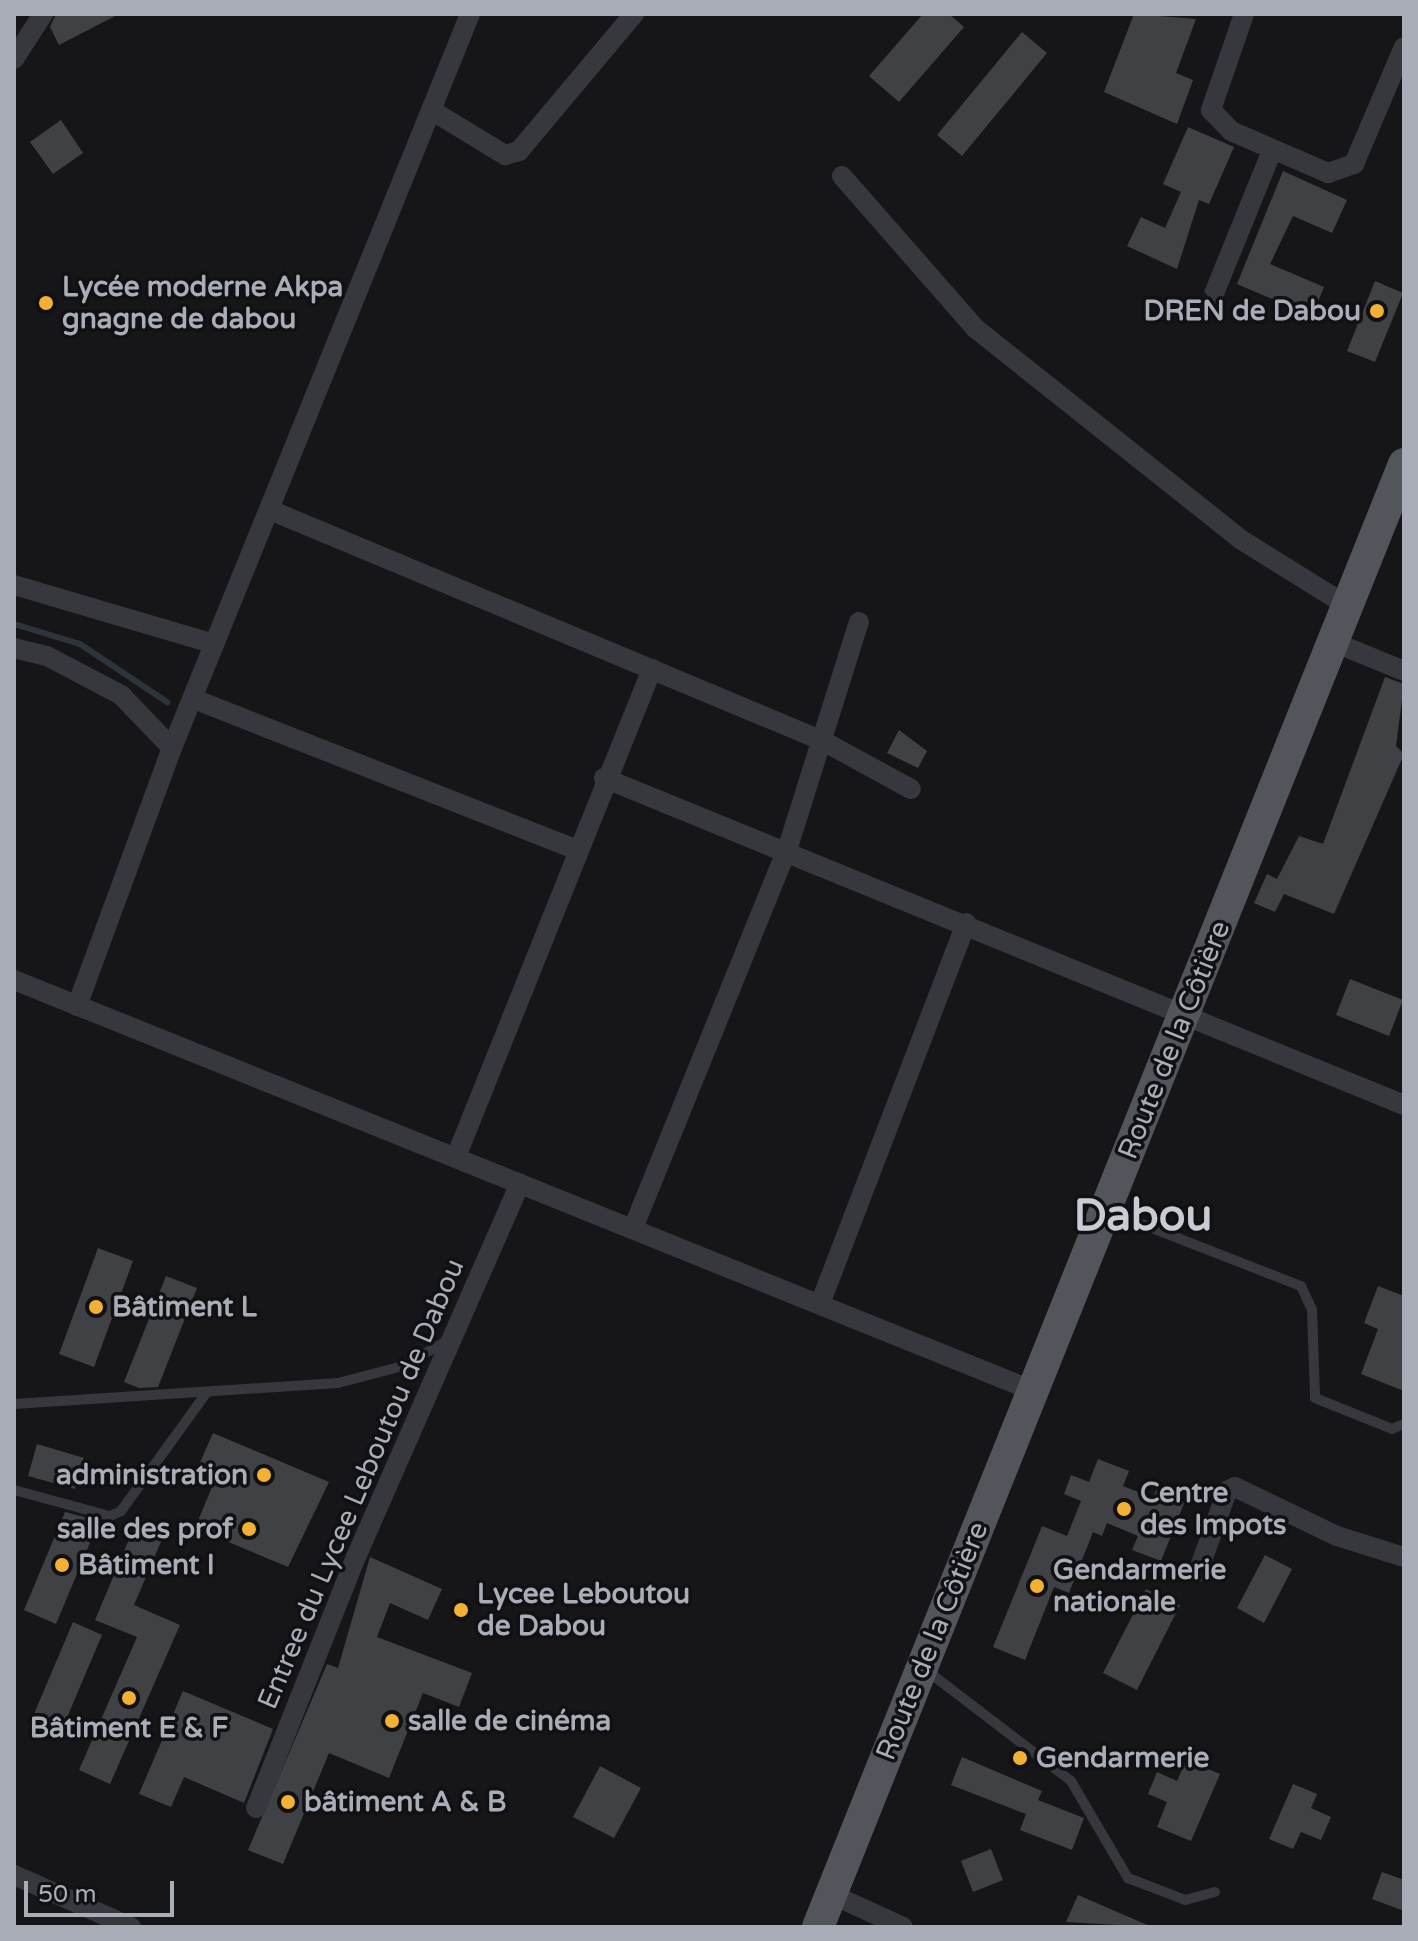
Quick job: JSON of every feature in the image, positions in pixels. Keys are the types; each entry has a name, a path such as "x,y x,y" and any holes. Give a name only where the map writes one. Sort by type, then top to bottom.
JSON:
{"main road":[{"name":"Route de la Côtière","path":"818,1927 1404,464"}],"street":[{"path":"14,59 43,14"},
{"path":"77,1006 172,748 470,14"},
{"path":"431,110 505,155 519,151 634,14"},
{"path":"1244,14 1211,110 1218,122 1272,151 1328,173 1354,164 1404,47"},
{"path":"1213,296 1272,151"},
{"path":"842,176 975,328 1240,539 1346,605"},
{"path":"270,510 823,741 911,789"},
{"path":"14,585 214,644"},
{"path":"634,1226 787,850 859,622"},
{"path":"1331,641 1404,671"},
{"path":"14,648 47,656 121,695 172,748"},
{"path":"456,1157 574,849 652,669"},
{"path":"194,699 574,849"},
{"path":"604,778 966,923 1185,1016 1402,1097"},
{"path":"820,1304 966,923"},
{"path":"14,980 634,1226 1034,1391"},
{"name":"Entree du Lycee Leboutou de Dabou","path":"256,1808 520,1183"},
{"path":"1198,1572 1227,1491 1235,1487 1337,1536 1404,1557"},
{"path":"14,1875 131,1927"},
{"path":"831,1894 903,1927"}],"lane":[{"path":"1105,1210 1301,1286 1312,1310 1315,1398 1392,1429 1404,1424"},
{"path":"14,1404 338,1383 403,1366 453,1336"},
{"path":"14,1490 110,1516 121,1511 207,1392"},
{"path":"921,1666 1071,1781 1128,1878 1185,1900 1215,1892"}],"building":[{"path":"56,14 119,14 59,45 50,27"},
{"path":"923,14 949,14 964,27 899,102 869,76"},
{"path":"1134,14 1196,19 1176,73 1193,80 1177,124 1104,92"},
{"path":"1022,32 1047,53 962,156 937,135"},
{"path":"61,120 83,153 53,174 30,142"},
{"path":"1188,127 1234,147 1209,204 1199,200 1177,269 1127,246 1141,217 1165,228 1181,192 1163,184"},
{"path":"1283,171 1347,200 1332,233 1293,216 1270,264 1324,287 1312,316 1237,284"},
{"path":"1375,281 1403,293 1375,362 1347,351"},
{"path":"1385,677 1404,684 1396,746 1404,754 1334,914 1284,894 1275,912 1254,903 1267,874 1277,879 1299,836 1323,844"},
{"path":"899,730 927,751 918,768 887,753"},
{"path":"1350,979 1403,1000 1389,1036 1336,1015"},
{"name":"Bâtiment L","path":"98,1248 133,1261 94,1367 59,1354"},
{"path":"166,1276 197,1288 158,1387 139,1388 124,1382"},
{"path":"1378,1286 1404,1296 1404,1391 1361,1374 1378,1329 1364,1323"},
{"path":"213,1433 329,1482 288,1567 195,1528 217,1475 198,1467"},
{"path":"37,1444 84,1458 75,1489 28,1476"},
{"path":"1098,1459 1129,1471 1123,1486 1153,1498 1158,1485 1187,1496 1161,1561 1132,1550 1138,1536 1107,1523 1102,1536 1093,1532 1069,1593 1054,1587 1025,1660 993,1647 1042,1526 1067,1536 1081,1501 1064,1494 1071,1475 1089,1482"},
{"name":"Bâtiment I","path":"65,1512 99,1521 56,1624 24,1610"},
{"name":"Bâtiment E & F","path":"138,1518 166,1530 134,1605 180,1625 110,1784 79,1770 137,1637 95,1620"},
{"path":"1265,1555 1292,1569 1264,1623 1237,1608"},
{"path":"370,1557 442,1589 428,1620 390,1603 377,1637 472,1673 459,1707 423,1693 389,1778 329,1753 283,1864 248,1850 327,1664 338,1668"},
{"path":"1146,1589 1180,1605 1137,1690 1103,1673"},
{"path":"73,1622 102,1635 57,1741 28,1728"},
{"path":"183,1691 273,1729 244,1803 184,1777 171,1807 139,1794"},
{"path":"962,1757 1042,1791 1038,1800 1084,1818 1072,1850 1020,1830 1026,1814 951,1785"},
{"path":"1186,1760 1220,1774 1191,1841 1157,1827 1167,1802 1148,1794 1157,1772 1177,1781"},
{"path":"600,1766 641,1788 614,1838 573,1817"},
{"path":"1293,1784 1317,1794 1311,1808 1331,1817 1321,1840 1301,1832 1293,1849 1269,1839"},
{"path":"991,1849 1003,1880 973,1892 961,1861"},
{"path":"1382,1872 1404,1880 1404,1911 1372,1899"},
{"path":"1078,1895 1152,1927 1066,1922"}],"waterway":[{"path":"14,624 80,644 167,702"}],"place":[{"name":"Lycée moderne Akpa gnagne de dabou","path":"46,303"},
{"name":"DREN de Dabou","path":"1377,311"},
{"name":"Bâtiment L","path":"96,1307"},
{"name":"administration","path":"264,1475"},
{"name":"Centre des Impots","path":"1124,1509"},
{"name":"salle des prof","path":"249,1529"},
{"name":"Bâtiment I","path":"62,1565"},
{"name":"Gendarmerie nationale","path":"1037,1586"},
{"name":"Lycee Leboutou de Dabou","path":"461,1610"},
{"name":"Bâtiment E & F","path":"129,1698"},
{"name":"salle de cinéma","path":"392,1721"},
{"name":"Gendarmerie","path":"1020,1758"},
{"name":"bâtiment A & B","path":"288,1802"}],"district":[{"name":"Dabou","path":"1143,1217"}]}
